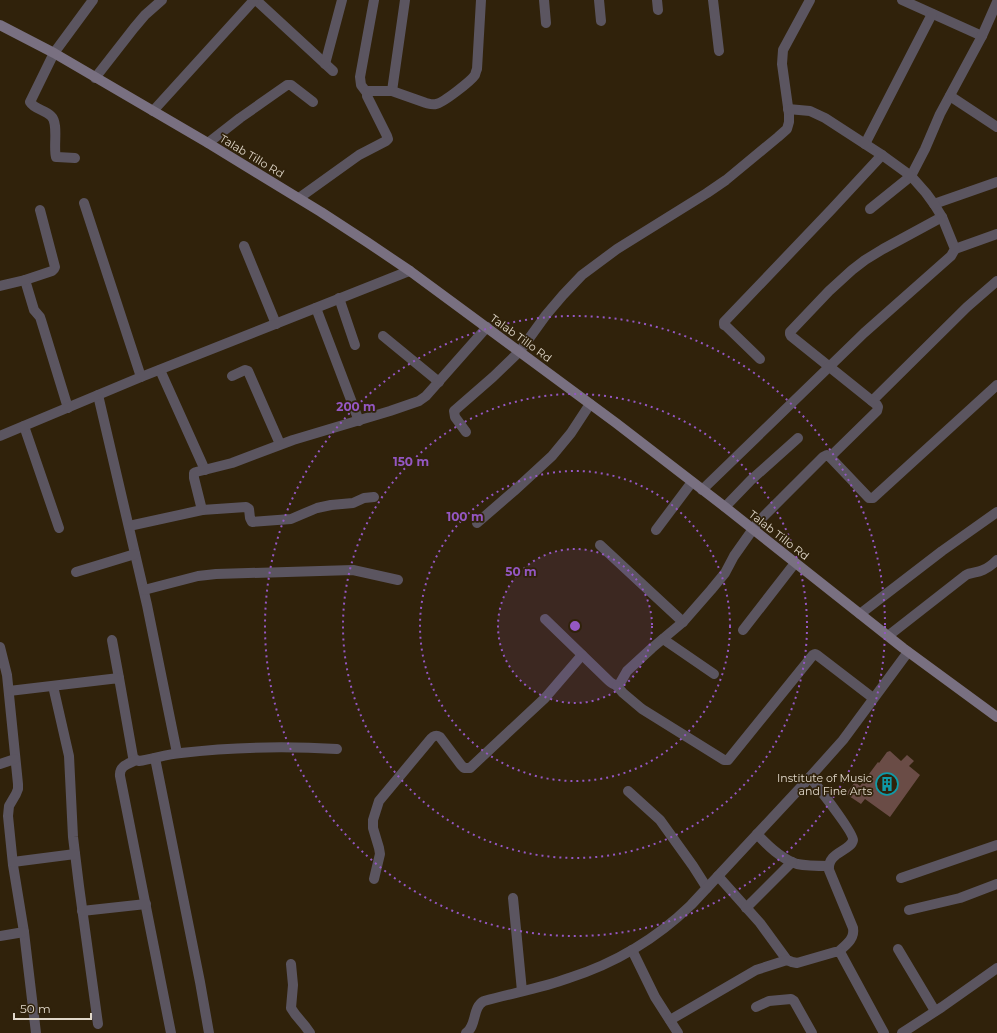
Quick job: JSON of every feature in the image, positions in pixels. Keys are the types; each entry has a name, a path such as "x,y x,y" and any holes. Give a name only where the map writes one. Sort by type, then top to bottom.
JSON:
{"main road":[{"name":"Talab Tillo Rd","path":"0,25 54,53 95,78 153,110 299,198 410,271 633,436 908,652 996,715"}],"street":[{"path":"75,158 56,156 55,128 53,120 50,116 30,102 54,53 93,0"},
{"path":"95,78 145,15 162,0"},
{"path":"153,110 255,0 329,67 342,0"},
{"path":"299,198 359,156 388,139 367,96 367,93 361,85 360,77 374,0"},
{"path":"392,92 405,0"},
{"path":"367,93 370,91 392,92 426,103 437,104 460,89 474,76 477,69 481,0"},
{"path":"544,0 546,24"},
{"path":"599,0 601,21"},
{"path":"713,0 719,52"},
{"path":"466,432 455,417 454,412 520,351 546,315 582,275 598,262 633,239 708,193 726,180 787,129 789,122 788,109 782,64 784,50 810,0"},
{"path":"902,0 982,36"},
{"path":"870,209 911,176 940,114 982,36 997,2"},
{"path":"866,144 932,14"},
{"path":"208,143 240,118 287,85 291,85 313,102"},
{"path":"950,96 997,127"},
{"path":"788,109 815,112 866,144 911,176 934,204 942,218 955,249"},
{"path":"760,359 726,326 724,322 882,155"},
{"path":"934,204 997,182"},
{"path":"84,203 141,377"},
{"path":"0,286 25,280 54,269 55,267 40,210"},
{"path":"830,458 877,411 878,407 791,336 790,332 834,286 865,260 942,218"},
{"path":"702,490 864,333 951,256 955,249 997,234"},
{"path":"244,246 276,324"},
{"path":"0,436 141,377 410,271"},
{"path":"25,280 34,310 42,320 68,408"},
{"path":"872,401 956,318 997,281"},
{"path":"339,298 355,345"},
{"path":"316,308 359,421"},
{"path":"202,510 193,476 194,473 232,463 280,444 359,421 419,401 439,382 487,327"},
{"path":"383,336 439,382"},
{"path":"160,370 205,470"},
{"path":"232,376 245,370 248,371 280,444"},
{"path":"617,686 621,683 627,671 683,622 725,573 734,556 752,529 823,458 827,455 868,498 873,498 997,385"},
{"path":"98,396 144,590 177,753"},
{"path":"477,523 552,456 571,433 590,404"},
{"path":"24,426 59,528"},
{"path":"725,507 751,480 798,438"},
{"path":"656,530 692,482"},
{"path":"128,526 202,510 246,507 248,507 252,522 281,520 294,518 317,508 353,503 364,498 374,498"},
{"path":"860,614 942,551 997,512"},
{"path":"600,545 683,622"},
{"path":"76,572 135,554"},
{"path":"888,636 966,575 972,572 981,571 997,560"},
{"path":"743,630 795,563"},
{"path":"144,590 198,576 216,574 353,570 398,580"},
{"path":"545,619 608,680 617,686 627,697 642,709 724,760 728,760 815,654 873,698"},
{"path":"663,639 714,674"},
{"path":"112,640 130,743 136,760"},
{"path":"466,1033 471,1029 478,1006 481,1002 522,990 569,979 611,961 645,943 673,921 691,905 810,778 843,740 908,652"},
{"path":"1,653 7,675 18,789 9,806 8,816 36,1033"},
{"path":"374,879 380,854 373,828 379,801 433,736 436,735 440,737 464,768 470,768 545,698 582,655"},
{"path":"9,691 119,678"},
{"path":"53,686 69,756 72,829 98,1024"},
{"path":"172,1033 120,771 121,768 136,760 139,761 177,753 237,748 337,749"},
{"path":"155,758 209,1033"},
{"path":"0,764 15,759"},
{"path":"718,876 763,928 787,960 797,962 838,952 850,941 854,933 853,928 829,870 829,866 832,858 850,844 853,837 810,778"},
{"path":"628,791 660,820 707,888"},
{"path":"757,834 773,850 792,862 807,865 829,866"},
{"path":"901,878 997,845"},
{"path":"13,862 75,854"},
{"path":"746,908 792,862"},
{"path":"909,910 960,898 997,884"},
{"path":"513,898 522,990"},
{"path":"82,911 146,904"},
{"path":"0,936 24,932"},
{"path":"898,949 935,1011"},
{"path":"632,950 655,997 678,1033"},
{"path":"838,952 842,954 884,1033"},
{"path":"670,1020 756,970 787,960"},
{"path":"291,964 293,985 291,1003 292,1008 294,1014 310,1033"},
{"path":"902,1033 997,968"},
{"path":"756,1007 768,1001 791,999 812,1033"}],"building":[{"name":"Institute of Music and Fine Arts","path":"890,751 901,761 907,755 914,761 909,766 920,775 890,817 865,799 861,804 846,794 855,782 860,786 878,762 879,763 887,752"}],"place":[{"name":"Institute of Music and Fine Arts","path":"887,784"}]}
